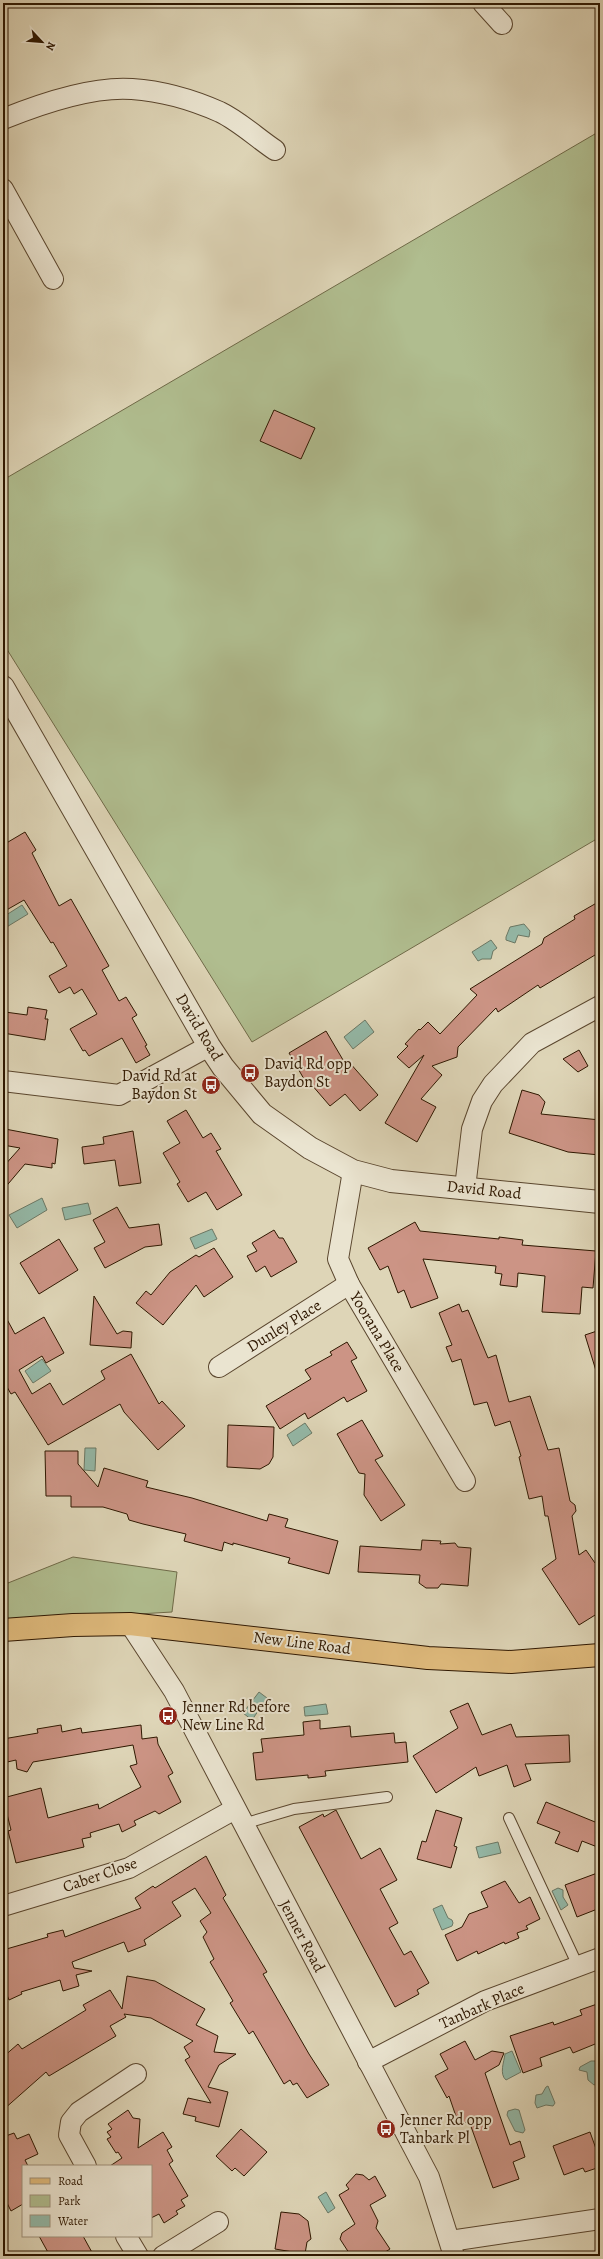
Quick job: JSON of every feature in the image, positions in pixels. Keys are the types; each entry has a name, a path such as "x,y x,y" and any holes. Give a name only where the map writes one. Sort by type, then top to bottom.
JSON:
{"main road":[{"name":"New Line Road","path":"3,1630 73,1625 130,1624 428,1658 511,1662 600,1655"}],"street":[{"path":"483,3 502,24"},
{"path":"3,119 35,106 87,92 132,88 186,99 221,113 275,150"},
{"path":"3,189 53,279"},
{"name":"David Road","path":"3,687 209,1046 234,1082 262,1114 310,1148 353,1171 391,1181 600,1202"},
{"path":"465,1188 472,1129 482,1101 493,1084 532,1043 600,1006"},
{"path":"3,1081 119,1095 209,1046"},
{"name":"Yoorana Place","path":"353,1171 338,1259 349,1284 466,1480"},
{"name":"Dunley Place","path":"219,1367 349,1284"},
{"name":"Jenner Road","path":"130,1624 174,1691 429,2177 452,2248"},
{"name":"Caber Close","path":"3,1906 129,1868 239,1817"},
{"name":"Tanbark Place","path":"368,2062 485,2001 600,1958"},
{"path":"85,2165 69,2135 71,2122 79,2112 136,2074"},
{"path":"452,2248 600,2219"},
{"path":"163,2256 218,2222"},
{"path":"127,2237 138,2256"}],"lane":[{"path":"239,1817 387,1797"},
{"path":"509,1818 578,1966"}],"green space":[{"path":"600,131 600,837 252,1042 3,643 3,480"},
{"path":"73,1557 177,1572 172,1612 3,1622 3,1585"}],"water":[{"path":"22,905 28,914 5,928 3,917"},
{"path":"524,924 530,931 529,937 518,935 515,943 506,940 510,927"},
{"path":"491,940 497,948 493,951 491,959 482,959 478,961 472,952"},
{"path":"365,1020 374,1032 353,1049 344,1037"},
{"path":"42,1198 47,1210 17,1228 9,1215"},
{"path":"88,1203 91,1214 65,1220 62,1208"},
{"path":"212,1229 217,1239 195,1249 190,1238"},
{"path":"42,1359 51,1371 33,1383 25,1371"},
{"path":"305,1423 312,1433 293,1446 287,1435"},
{"path":"85,1448 96,1448 95,1471 84,1470"},
{"path":"259,1692 267,1698 252,1720 243,1713"},
{"path":"326,1704 328,1714 305,1716 304,1707"},
{"path":"498,1842 501,1853 479,1858 476,1847"},
{"path":"558,1888 563,1890 563,1897 568,1905 561,1910 552,1891"},
{"path":"442,1905 448,1918 452,1920 453,1923 452,1926 442,1930 433,1909"},
{"path":"512,2051 521,2072 506,2080 502,2071 505,2054"},
{"path":"591,2061 595,2061 598,2065 600,2083 594,2085 588,2080 587,2072 579,2070 580,2067"},
{"path":"548,2086 555,2103 553,2106 546,2105 537,2108 535,2103 536,2095 542,2094"},
{"path":"515,2109 519,2110 525,2130 523,2133 515,2131 507,2115 508,2111"},
{"path":"326,2192 335,2208 328,2213 318,2197"}],"building":[{"path":"274,410 315,428 301,459 260,441"},
{"path":"25,832 36,850 32,853 59,906 71,899 109,966 102,970 119,1001 126,997 137,1015 132,1018 147,1045 145,1046 150,1055 136,1063 122,1038 89,1056 85,1050 83,1051 70,1029 97,1014 82,989 74,994 70,987 59,993 49,976 67,966 53,942 51,943 24,900 3,912 3,845"},
{"path":"600,901 600,952 540,988 538,985 498,1012 496,1008 458,1047 457,1057 432,1066 442,1075 421,1099 436,1107 417,1142 385,1123 424,1055 409,1068 397,1057 408,1046 405,1044 419,1029 420,1030 428,1022 440,1034 477,995 470,989 542,944 544,938 575,919 574,916"},
{"path":"28,1007 47,1010 45,1019 48,1019 45,1040 3,1033 5,1012 27,1015"},
{"path":"326,1031 346,1065 349,1062 378,1095 360,1111 345,1094 330,1106 311,1084 308,1086 289,1053"},
{"path":"579,1050 588,1066 578,1072 563,1059"},
{"path":"522,1090 539,1095 545,1102 541,1114 600,1120 600,1155 568,1152 509,1133"},
{"path":"186,1110 203,1138 211,1133 221,1149 216,1151 242,1195 217,1210 206,1192 188,1202 177,1184 180,1182 163,1153 180,1143 167,1121"},
{"path":"5,1129 58,1139 55,1164 52,1163 52,1168 25,1164 3,1190 3,1167 20,1148 3,1145"},
{"path":"133,1131 141,1183 119,1186 115,1160 84,1164 82,1147 104,1144 103,1137"},
{"path":"117,1207 129,1228 159,1224 162,1245 145,1247 105,1268 94,1248 105,1242 93,1220"},
{"path":"415,1222 420,1231 499,1239 499,1237 523,1240 522,1245 596,1251 593,1288 582,1287 580,1314 542,1312 545,1276 518,1273 517,1287 500,1285 502,1274 495,1273 496,1266 423,1259 438,1298 411,1308 404,1290 398,1293 388,1266 380,1270 368,1248"},
{"path":"274,1230 279,1238 283,1238 297,1262 271,1277 265,1266 256,1272 247,1256 257,1251 252,1243"},
{"path":"59,1239 78,1270 39,1294 20,1263"},
{"path":"214,1248 233,1277 204,1297 196,1285 163,1325 136,1303 146,1291 151,1295 170,1272 196,1255 199,1257"},
{"path":"94,1296 117,1334 123,1331 132,1332 131,1348 90,1345"},
{"path":"459,1304 462,1312 468,1310 488,1358 496,1355 509,1402 530,1396 548,1450 559,1448 570,1501 575,1505 576,1511 572,1516 579,1555 586,1550 595,1563 600,1560 600,1612 579,1625 542,1569 556,1559 548,1516 545,1516 542,1496 529,1499 519,1457 521,1456 510,1421 495,1426 487,1402 474,1405 461,1359 452,1362 446,1347 452,1345 439,1313"},
{"path":"3,1312 15,1334 44,1317 64,1353 46,1363 42,1356 19,1370 32,1394 50,1383 63,1405 105,1379 101,1371 131,1354 159,1404 162,1401 185,1426 158,1450 124,1412 120,1404 48,1445 15,1392 11,1394 3,1380"},
{"path":"600,1330 600,1373 597,1374 585,1335"},
{"path":"347,1342 357,1358 351,1361 367,1391 347,1402 344,1397 308,1419 305,1413 280,1429 266,1406 311,1379 305,1370 332,1355 330,1352"},
{"path":"362,1420 383,1456 375,1460 405,1505 381,1521 364,1495 365,1474 359,1473 337,1434"},
{"path":"228,1425 274,1427 273,1457 269,1464 260,1469 227,1467"},
{"path":"45,1451 78,1451 78,1464 98,1487 104,1468 148,1481 146,1487 192,1498 267,1521 269,1514 288,1519 285,1527 338,1541 329,1574 288,1563 290,1558 233,1543 233,1545 224,1542 222,1551 184,1541 186,1534 129,1520 127,1514 103,1507 71,1507 71,1496 46,1496"},
{"path":"422,1540 441,1541 440,1544 455,1543 458,1547 471,1548 468,1586 441,1584 438,1588 426,1588 419,1583 420,1575 358,1572 360,1546 421,1550"},
{"path":"468,1703 482,1735 511,1724 516,1737 569,1735 570,1762 525,1764 531,1780 514,1787 507,1765 479,1776 476,1767 436,1793 413,1756 458,1728 450,1711"},
{"path":"320,1720 320,1729 350,1726 351,1737 394,1733 395,1743 406,1742 408,1762 325,1771 326,1776 308,1778 308,1775 256,1780 253,1753 263,1752 261,1739 304,1735 303,1722"},
{"path":"61,1725 62,1732 81,1728 82,1733 141,1725 142,1739 157,1737 158,1744 173,1773 168,1776 181,1802 159,1814 155,1811 134,1821 136,1825 122,1832 119,1824 90,1833 91,1837 82,1839 84,1847 16,1863 8,1831 11,1830 3,1798 41,1788 48,1818 98,1804 99,1809 141,1787 130,1766 137,1764 133,1745 33,1762 27,1772 17,1769 16,1760 3,1763 3,1739 38,1733 37,1729"},
{"path":"546,1802 600,1824 600,1848 582,1841 578,1852 555,1843 560,1832 537,1823"},
{"path":"336,1810 361,1859 380,1848 397,1880 380,1889 398,1923 389,1928 404,1955 411,1951 429,1983 417,1990 419,1994 395,2007 299,1827 323,1814 324,1817"},
{"path":"436,1810 462,1818 454,1846 457,1847 451,1868 417,1859 422,1841 426,1842"},
{"path":"206,1856 226,1895 223,1898 267,1972 263,1974 309,2054 329,2085 307,2098 297,2083 293,2085 290,2080 284,2084 253,2031 249,2034 230,2003 233,2001 210,1962 214,1959 203,1937 207,1932 200,1921 211,1913 195,1888 172,1902 181,1916 144,1940 146,1945 128,1952 124,1942 72,1962 74,1968 92,1971 76,1975 79,1986 63,1991 60,1980 21,1992 22,1994 9,2000 3,1985 3,1950 48,1937 47,1934 63,1930 65,1937 141,1908 135,1898 153,1886 155,1888"},
{"path":"600,1872 600,1908 577,1917 565,1885"},
{"path":"505,1881 519,1903 530,1897 540,1919 526,1926 528,1929 517,1933 519,1938 505,1944 504,1942 478,1954 477,1951 457,1961 445,1935 462,1927 469,1914 488,1907 481,1892"},
{"path":"127,1976 155,1981 205,2009 196,2025 218,2036 214,2052 236,2054 219,2065 208,2087 228,2092 219,2127 195,2121 196,2117 183,2114 188,2098 211,2103 185,2060 190,2057 184,2047 193,2041 151,2018 124,2014 126,2017 110,2026 116,2036 49,2076 46,2072 3,2110 3,2057 18,2044 22,2049 86,2010 83,2005 110,1990 122,2009"},
{"path":"600,2003 600,2042 573,2053 570,2047 540,2058 542,2066 523,2073 510,2036 553,2022 554,2025 582,2015 580,2010"},
{"path":"465,2041 475,2060 492,2051 504,2053 499,2065 485,2073 510,2145 520,2141 525,2157 513,2162 519,2179 493,2188 469,2121 459,2125 449,2096 447,2098 435,2076 448,2069 440,2054"},
{"path":"128,2110 133,2118 140,2119 138,2148 163,2132 172,2147 167,2150 173,2161 169,2164 188,2196 181,2200 185,2206 176,2211 178,2214 164,2223 159,2214 152,2218 152,2165 112,2165 122,2158 118,2152 116,2153 107,2139 111,2137 107,2132 112,2129 108,2124"},
{"path":"241,2129 267,2152 244,2176 235,2168 232,2171 216,2156"},
{"path":"590,2132 600,2160 600,2167 585,2172 583,2168 564,2175 553,2146"},
{"path":"14,2133 17,2139 29,2134 38,2154 25,2160 28,2165 22,2165 22,2205 11,2211 3,2195 3,2137"},
{"path":"356,2174 363,2175 369,2180 375,2176 386,2196 370,2205 378,2221 376,2228 390,2249 379,2256 351,2256 340,2239 342,2233 355,2224 339,2195 349,2189 346,2185"},
{"path":"281,2212 299,2214 308,2221 311,2239 307,2242 305,2254 275,2249"},
{"path":"40,2237 84,2237 94,2256 50,2256"}],"place":[{"name":"David Rd opp Baydon St","path":"250,1073"},
{"name":"David Rd at Baydon St","path":"211,1085"},
{"name":"Jenner Rd before New Line Rd","path":"168,1716"},
{"name":"Jenner Rd opp Tanbark Pl","path":"386,2129"}]}
